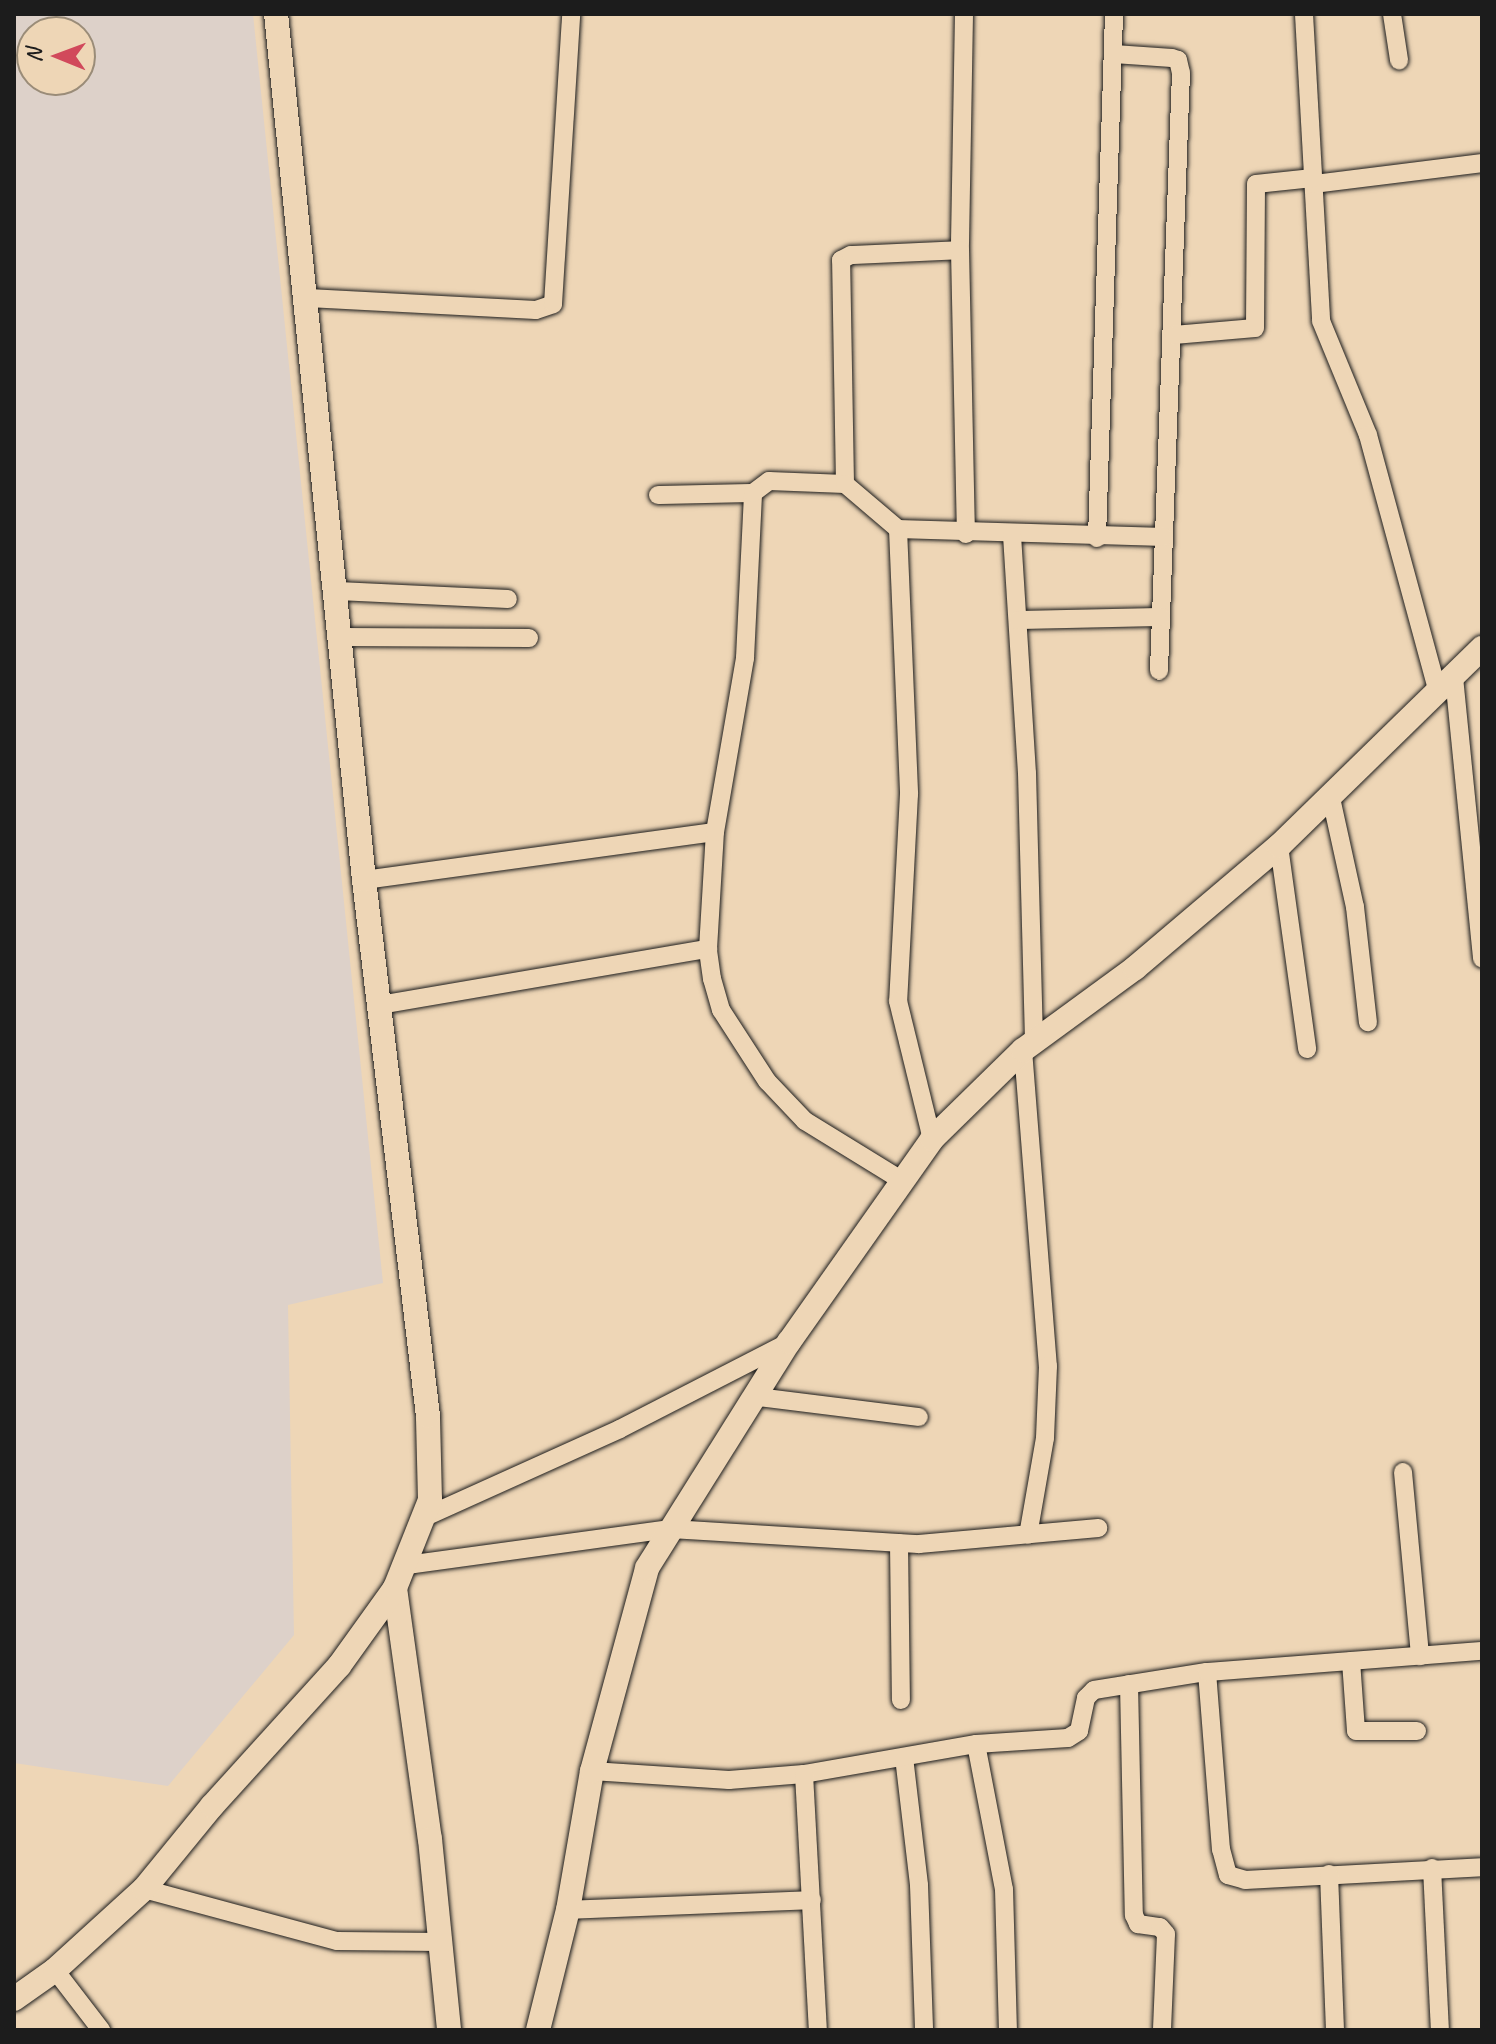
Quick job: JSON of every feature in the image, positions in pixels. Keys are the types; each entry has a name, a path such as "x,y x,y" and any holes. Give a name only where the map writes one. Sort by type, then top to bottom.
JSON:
{"main road":[{"path":"14,1999 55,1970 144,1889 212,1806 339,1666 395,1588 407,1565 430,1500 428,1416 364,880 338,591 276,14"},
{"path":"538,2030 568,1910 592,1771 630,1617 647,1568 758,1397 789,1342 932,1139 1029,1046 1135,968 1279,846 1482,648"},
{"path":"395,1588 449,2030"}],"street":[{"path":"308,298 536,310 553,304 571,14"},
{"path":"964,14 960,250 966,534"},
{"path":"1097,538 1114,14"},
{"path":"1304,14 1321,321 1368,435 1446,685 1482,959"},
{"path":"1392,14 1399,60"},
{"path":"1114,54 1172,58 1181,65 1174,335 1159,671"},
{"path":"1174,335 1255,328 1254,187 1259,182 1313,181 1482,163"},
{"path":"845,484 841,260 851,255 960,250"},
{"path":"658,495 753,493 769,481 845,484 898,529 1097,538 1164,537"},
{"path":"753,493 745,658 715,832 708,949 721,1010 767,1081 805,1121 901,1180"},
{"path":"898,529 909,794 898,1001 932,1139"},
{"path":"1012,535 1018,620 1029,1046 1048,1366 1045,1438 1028,1535"},
{"path":"338,591 508,599"},
{"path":"1018,620 1161,617"},
{"path":"342,637 529,638"},
{"path":"1331,798 1355,907 1368,1022"},
{"path":"364,880 715,832"},
{"path":"1279,846 1307,1049"},
{"path":"379,1005 708,949"},
{"path":"425,1517 620,1429 789,1342"},
{"path":"758,1397 919,1417"},
{"path":"1403,1472 1420,1656"},
{"path":"407,1565 671,1529 899,1543 1098,1528"},
{"path":"899,1543 901,1700"},
{"path":"592,1771 729,1780 804,1774 976,1744 1068,1738 1079,1731 1090,1693 1129,1684 1207,1672 1482,1651"},
{"path":"1351,1661 1356,1731 1417,1731"},
{"path":"1207,1672 1221,1849 1228,1875 1245,1880 1432,1868 1482,1869"},
{"path":"1129,1684 1134,1915 1138,1924 1160,1927 1166,1934 1162,2030"},
{"path":"976,1744 1004,1889 1008,2030"},
{"path":"904,1757 919,1885 924,2030"},
{"path":"804,1774 818,2030"},
{"path":"1432,1868 1440,2030"},
{"path":"1329,1874 1335,2030"},
{"path":"144,1889 337,1941 440,1942"},
{"path":"568,1910 812,1900"},
{"path":"55,1970 101,2030"}],"shaded area":[{"path":"14,14 253,14 383,1283 288,1305 294,1635 168,1786 14,1763"}]}
